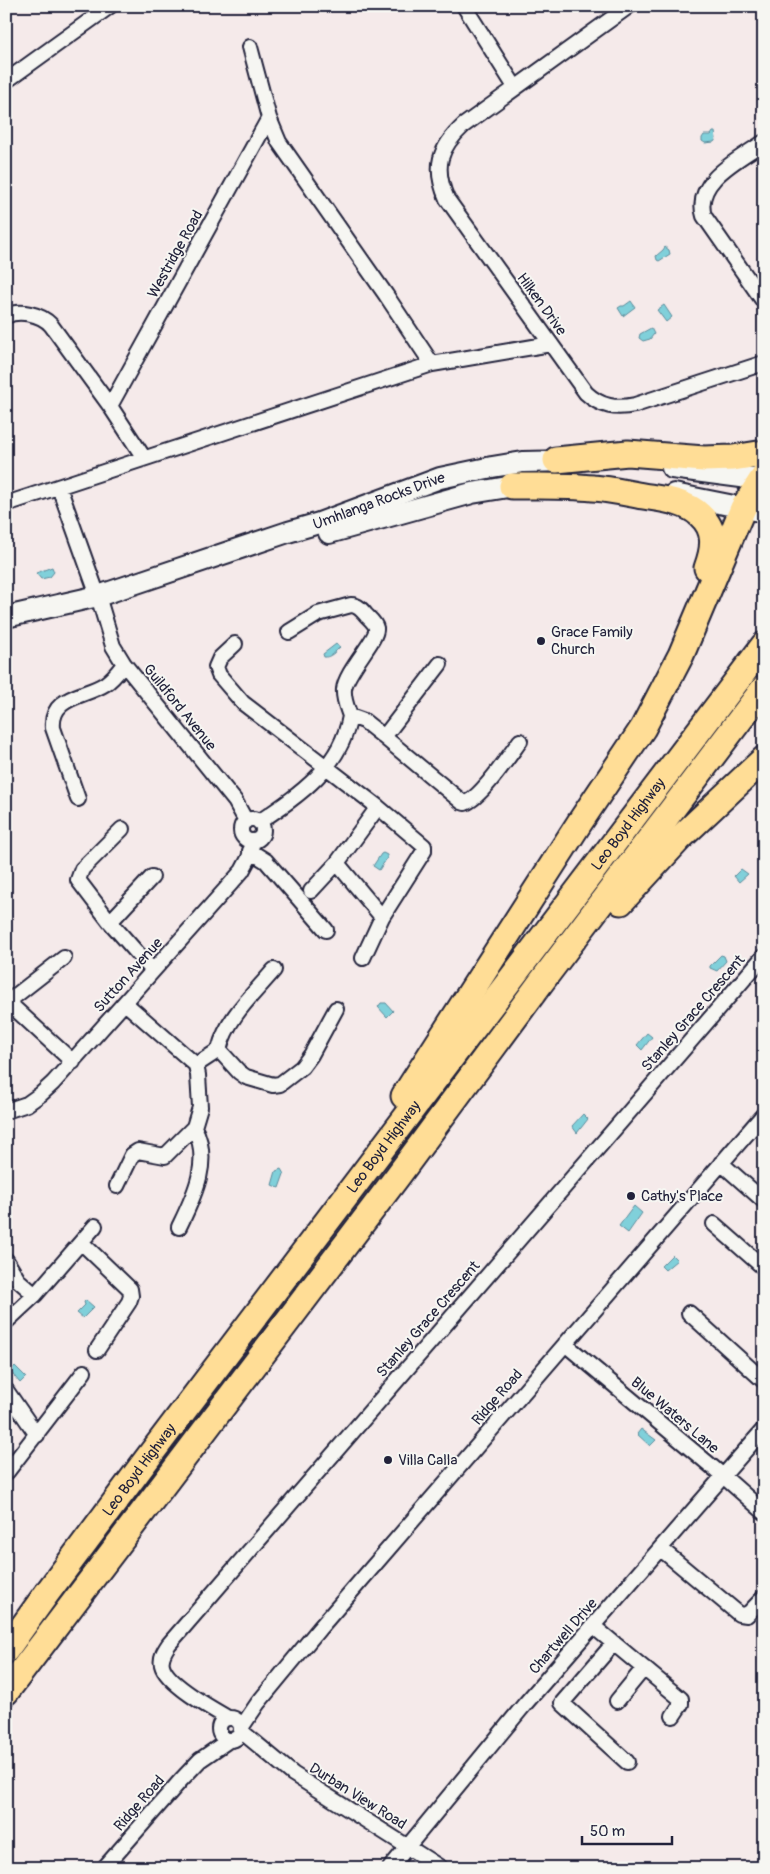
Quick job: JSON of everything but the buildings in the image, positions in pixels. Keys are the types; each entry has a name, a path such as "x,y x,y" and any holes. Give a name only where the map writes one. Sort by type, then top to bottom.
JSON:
{"highway":[{"path":"556,460 628,453 710,459 733,458 764,453"},
{"path":"291,1270 575,831 644,728 753,510 763,478"},
{"path":"512,486 591,488 653,498 692,508 700,514 709,526 713,539 711,557 644,728"},
{"name":"Leo Boyd Highway","path":"6,1650 52,1585 764,645"},
{"name":"Leo Boyd Highway","path":"6,1692 397,1177 542,981 764,688"},
{"path":"397,1177 514,1030 633,888 679,839 764,759"}],"main road":[{"name":"Umhlanga Rocks Drive","path":"6,617 100,601 440,478 492,467 556,460 651,466 763,478"},
{"name":"Umhlanga Rocks Drive","path":"6,629 362,523 472,493 512,486 551,482 614,484 652,489 753,510"}],"street":[{"path":"6,81 110,6"},
{"path":"464,6 515,87"},
{"name":"Hilken Drive","path":"630,6 515,87 453,135 441,157 439,170 440,184 447,199 586,393 602,404 622,408 635,405 764,363"},
{"path":"250,47 269,118 279,142 432,364"},
{"name":"Westridge Road","path":"110,406 269,118"},
{"path":"764,142 711,182 702,200 704,216 764,302"},
{"path":"6,316 22,313 35,315 48,322 110,406 144,458"},
{"path":"6,504 432,364 551,344"},
{"path":"59,487 100,601"},
{"name":"Guildford Avenue","path":"100,601 113,646 124,664 253,821"},
{"path":"253,821 305,790 338,749 344,738 350,716 344,698 344,689 351,669 374,638 376,631 374,623 360,609 351,605 311,618 289,632"},
{"path":"235,644 217,662 216,666 219,674 243,702 324,767 378,807 424,846 424,851 382,917 363,958"},
{"path":"78,799 53,728 52,719 54,712 65,701 109,682 124,664"},
{"path":"384,737 440,664"},
{"path":"350,716 364,721 465,803 471,800 495,775 520,741"},
{"path":"312,891 337,863 378,807"},
{"name":"Sutton Avenue","path":"6,1111 27,1104 41,1094 125,1003 242,870 246,865 252,846 262,835 263,830 253,821"},
{"path":"122,829 82,869 78,878 79,882 110,922 152,971"},
{"path":"252,846 326,930"},
{"path":"337,863 382,917"},
{"path":"110,922 152,878"},
{"name":"Stanley Grace Crescent","path":"230,1729 203,1703 166,1673 162,1660 169,1644 764,956"},
{"path":"64,958 14,997 11,1005 72,1062"},
{"path":"196,1066 220,1050 223,1036 232,1018 274,970"},
{"path":"117,1186 135,1152 165,1156 194,1127 198,1119 200,1107 196,1066 125,1003"},
{"path":"220,1050 239,1072 246,1077 273,1085 280,1084 302,1067 311,1055 336,1009"},
{"name":"Ridge Road","path":"104,1868 200,1760 258,1703 318,1629 764,1114"},
{"path":"179,1227 200,1178 201,1150 199,1137 194,1127"},
{"path":"721,1163 764,1201"},
{"path":"714,1224 764,1268"},
{"path":"6,1322 35,1295 95,1226"},
{"path":"81,1242 131,1292 129,1302 97,1350"},
{"path":"6,1260 18,1280 35,1295"},
{"path":"689,1313 764,1380"},
{"name":"Blue Waters Lane","path":"565,1344 764,1512"},
{"path":"7,1472 84,1372"},
{"path":"6,1390 37,1435"},
{"name":"Chartwell Drive","path":"390,1868 525,1704 661,1549 722,1476 763,1432"},
{"path":"661,1549 740,1614 747,1615 764,1597"},
{"path":"593,1626 681,1699 681,1704 673,1716"},
{"path":"614,1643 562,1703 628,1762"},
{"path":"617,1701 644,1668"},
{"name":"Durban View Road","path":"230,1729 260,1748 293,1774 441,1868"}],"water":[{"path":"715,132 716,139 714,142 705,143 702,141 704,135 711,135"},
{"path":"665,247 669,250 670,254 659,261 657,260 656,256"},
{"path":"631,301 635,307 623,316 618,308"},
{"path":"664,305 672,317 666,322 657,310"},
{"path":"651,328 654,334 650,339 643,341 639,338 640,334"},
{"path":"52,567 54,572 50,577 41,579 36,573"},
{"path":"336,644 340,647 331,655 324,657 323,654"},
{"path":"383,853 387,855 387,858 379,870 373,866"},
{"path":"741,869 748,874 739,882 734,876"},
{"path":"721,955 724,956 726,961 717,971 710,968 710,966"},
{"path":"381,1003 386,1003 393,1011 387,1017 378,1007"},
{"path":"647,1033 652,1037 642,1050 637,1045"},
{"path":"583,1114 588,1119 577,1133 572,1126"},
{"path":"281,1169 284,1174 279,1188 272,1185 276,1171"},
{"path":"634,1206 642,1213 628,1233 619,1226"},
{"path":"672,1255 677,1260 665,1270 661,1266"},
{"path":"86,1300 94,1307 83,1318 77,1313 85,1305 84,1302"},
{"path":"15,1366 26,1377 20,1383 10,1371"},
{"path":"641,1429 656,1440 650,1446 637,1434"}],"place":[{"name":"Grace Family Church","path":"541,641"},
{"name":"Cathy's Place","path":"631,1196"},
{"name":"Villa Calla","path":"388,1460"}]}
